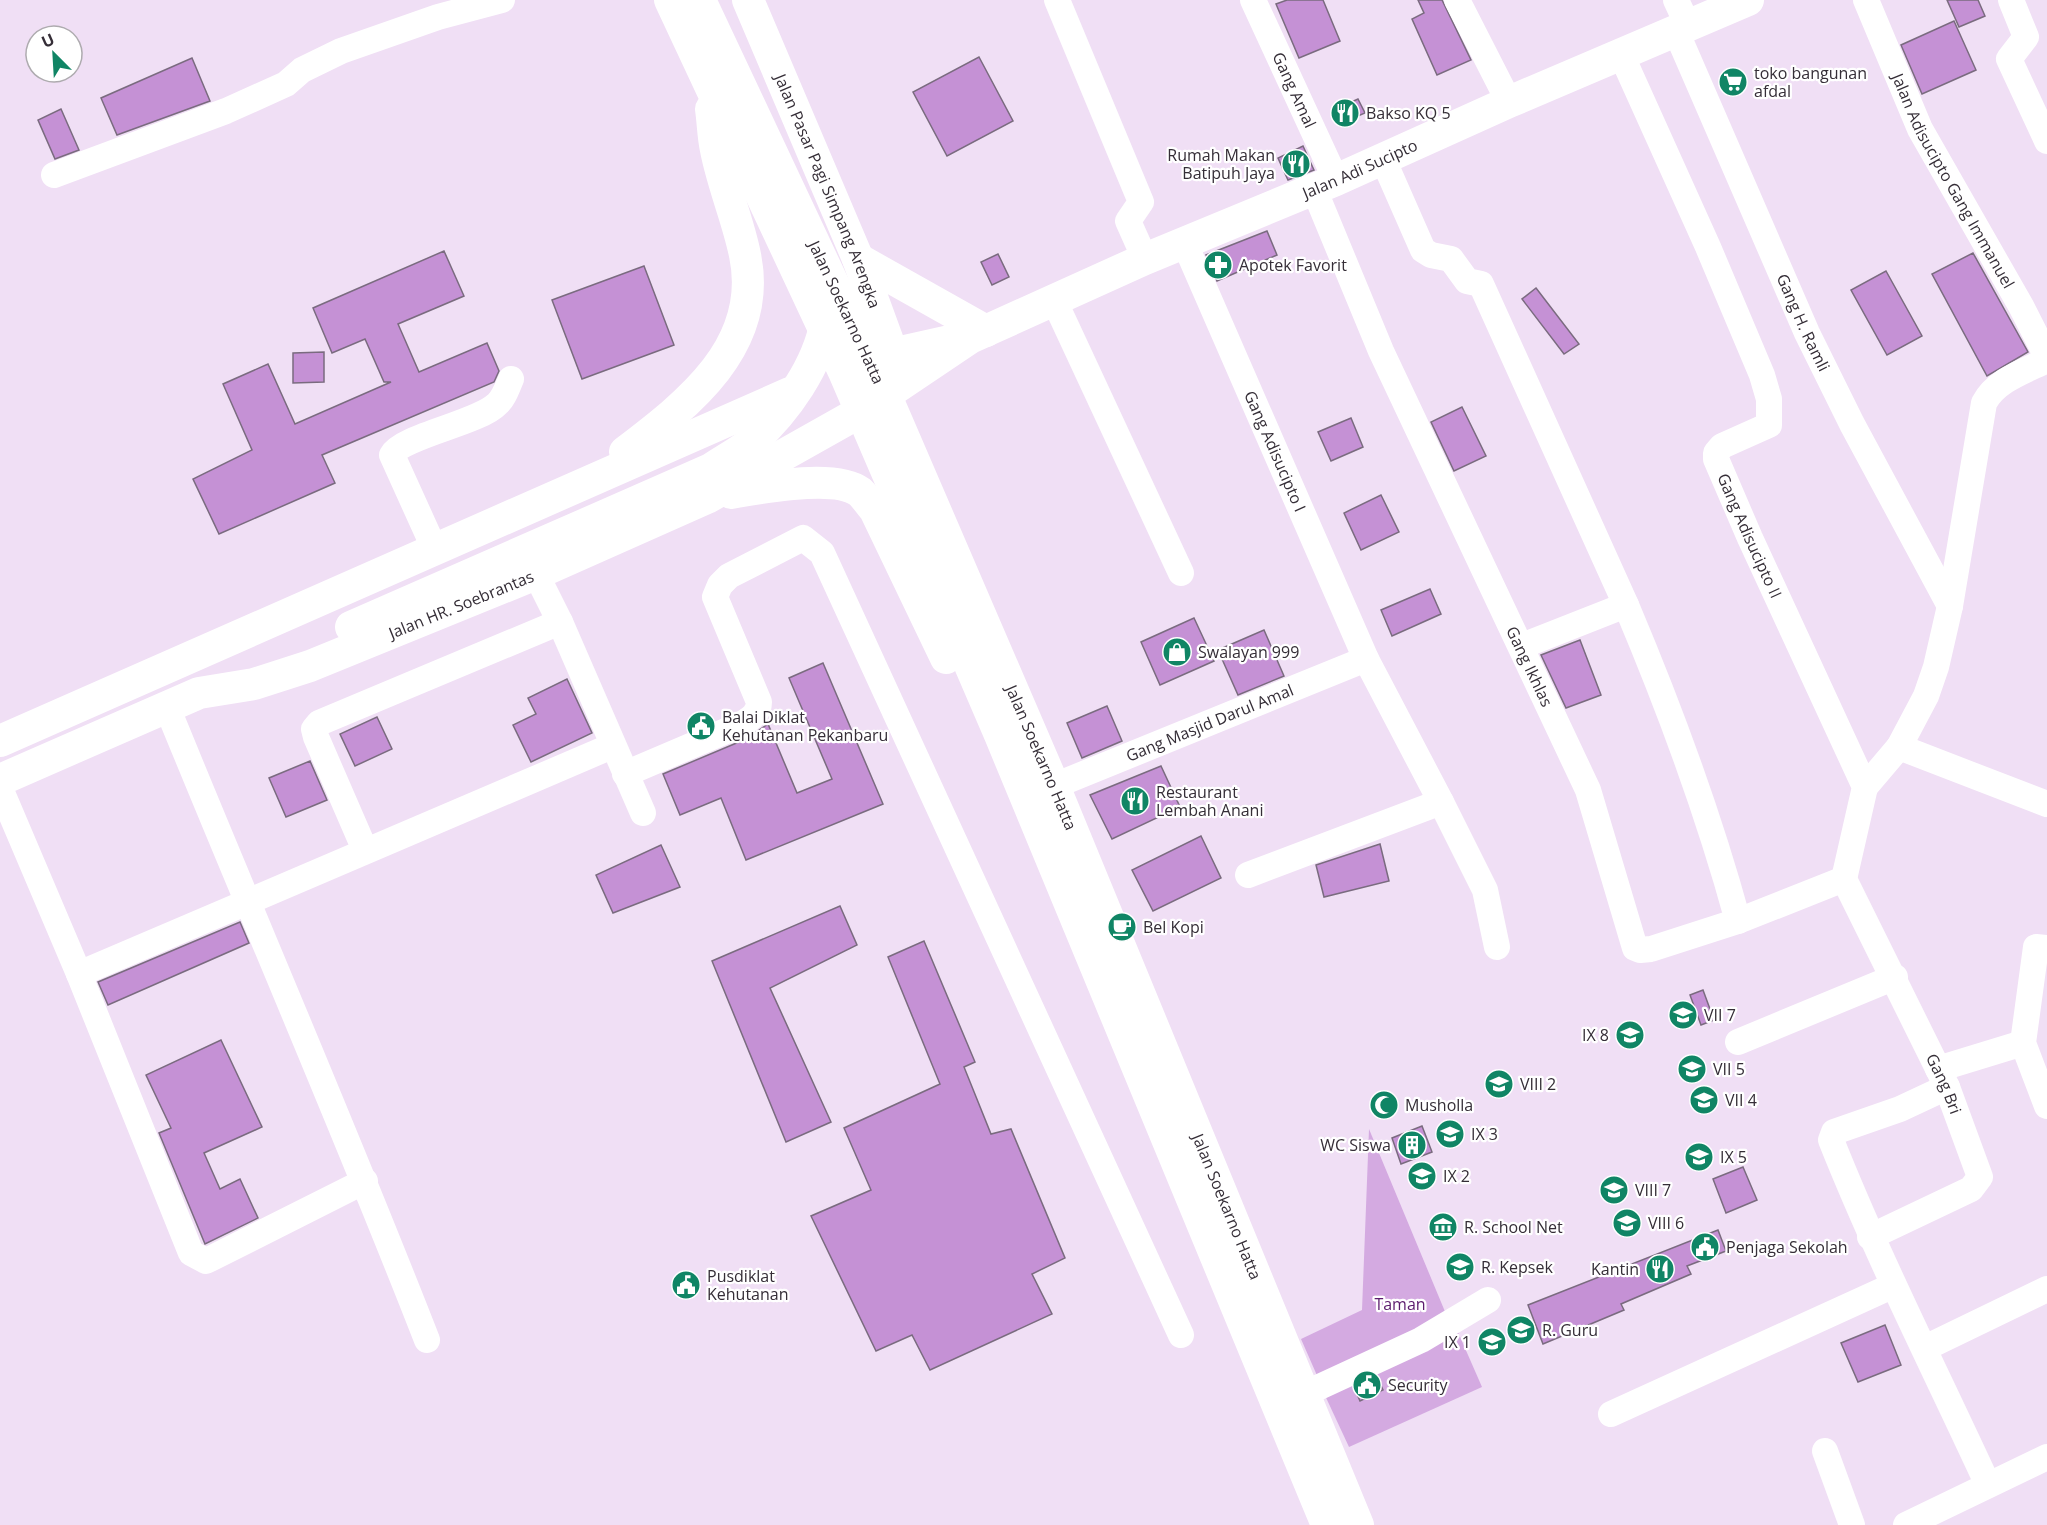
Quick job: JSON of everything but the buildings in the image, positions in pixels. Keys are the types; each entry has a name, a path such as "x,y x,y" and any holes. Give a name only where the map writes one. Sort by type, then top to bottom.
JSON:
{"main road":[{"name":"Jalan Soekarno Hatta","path":"670,0 707,80 868,363"},
{"name":"Jalan Soekarno Hatta","path":"700,0 868,363 1054,786 1159,1038 1241,1282 1327,1525"},
{"path":"199,693 709,483 782,409 813,363 824,334 829,293 827,264 815,211 724,0"},
{"name":"Jalan Pasar Pagi Simpang Arengka","path":"748,0 858,259 868,363"},
{"name":"Jalan Adi Sucipto","path":"883,397 978,334 1145,259 1325,185 1621,54 1680,19 1748,0"},
{"path":"581,486 681,410 714,374 737,339 748,298 746,257 716,151 707,80"},
{"path":"858,259 978,334"},
{"name":"Jalan Adi Sucipto","path":"868,363 944,340 978,334"},
{"path":"0,741 777,398 868,363"},
{"name":"Jalan Soekarno Hatta","path":"883,397 1000,735 1241,1282 1302,1395 1358,1525"},
{"name":"Jalan HR. Soebrantas","path":"0,780 199,693 254,684 310,666 536,574 709,483 883,397"},
{"path":"709,483 829,484 858,491 875,510 941,650 972,702 1000,735"}],"street":[{"path":"54,175 226,111 286,84 302,70 340,51 438,17 502,0"},
{"path":"1057,0 1141,202 1128,221 1145,259"},
{"name":"Gang Amal","path":"1253,0 1325,185"},
{"path":"1456,0 1509,102"},
{"name":"Jalan Adisucipto Gang Immanuel","path":"1866,0 1920,129 2021,306 2047,358"},
{"path":"2011,0 2026,37 2009,59 2047,141"},
{"name":"Gang H. Ramli","path":"1680,19 1807,333 1852,424 1950,606"},
{"name":"Gang Adisucipto II","path":"1621,54 1708,247 1767,388 1769,425 1722,446 1716,453 1719,468 1865,787"},
{"path":"1383,159 1423,250 1455,263 1467,281 1481,284 1492,303 1514,360 1626,604 1682,741 1717,845 1738,921"},
{"name":"Gang Ikhlas","path":"1325,185 1381,351 1588,790 1635,948 1651,949 1738,921 1844,879"},
{"name":"Gang Adisucipto I","path":"1185,244 1366,659 1485,890 1497,947"},
{"path":"1054,300 1181,573"},
{"path":"1844,879 1865,787 1899,747 1926,696 1936,667 1950,606 1984,403 1990,391 1998,385 2047,358"},
{"path":"435,550 392,455 404,446 496,406 511,380"},
{"path":"625,774 740,725 753,717 759,708 757,693 715,597 720,585 729,576 803,538 812,542 822,553 1181,1335"},
{"path":"536,574 560,622 643,813"},
{"path":"1522,646 1626,604"},
{"path":"365,850 316,738 314,729 319,723 560,622"},
{"name":"Gang Masjid Darul Amal","path":"1054,786 1366,659"},
{"path":"167,707 246,903 365,1181 427,1340"},
{"path":"79,974 612,746"},
{"path":"1899,747 2047,804"},
{"path":"0,788 79,974 191,1253 206,1261 365,1181"},
{"path":"1248,875 1441,802"},
{"name":"Gang Bri","path":"1844,879 1895,977 1942,1078 1979,1169 1977,1183 1971,1189 1870,1236"},
{"path":"2047,948 2036,947 2023,1042 2047,1106"},
{"path":"1738,1042 1895,977"},
{"path":"1988,1485 1925,1348 1892,1286 1831,1136 1900,1109 1942,1078 2023,1042"},
{"path":"1611,1414 1892,1286"},
{"path":"1925,1348 2047,1289"},
{"path":"1302,1395 1421,1340 1488,1300"},
{"path":"1825,1451 1852,1525"},
{"path":"1906,1525 2047,1457"}],"green space":[{"name":"Taman","path":"1369,1129 1446,1314 1319,1380 1301,1339 1362,1310"},
{"name":"Taman","path":"1454,1323 1482,1387 1349,1447 1322,1389"}],"place":[{"name":"toko bangunan afdal","path":"1733,82"},
{"name":"Bakso KQ 5","path":"1345,113"},
{"name":"Rumah Makan Batipuh Jaya","path":"1296,164"},
{"name":"Apotek Favorit","path":"1218,265"},
{"name":"Swalayan 999","path":"1177,652"},
{"name":"Balai Diklat Kehutanan Pekanbaru","path":"701,726"},
{"name":"Restaurant Lembah Anani","path":"1135,801"},
{"name":"Bel Kopi","path":"1122,927"},
{"name":"VII 7","path":"1683,1015"},
{"name":"IX 8","path":"1630,1035"},
{"name":"VII 5","path":"1692,1069"},
{"name":"VIII 2","path":"1499,1084"},
{"name":"VII 4","path":"1704,1100"},
{"name":"Musholla","path":"1384,1105"},
{"name":"IX 3","path":"1450,1134"},
{"name":"WC Siswa","path":"1412,1145"},
{"name":"IX 5","path":"1699,1157"},
{"name":"IX 2","path":"1422,1176"},
{"name":"VIII 7","path":"1614,1190"},
{"name":"VIII 6","path":"1627,1223"},
{"name":"R. School Net","path":"1443,1227"},
{"name":"Penjaga Sekolah","path":"1705,1247"},
{"name":"R. Kepsek","path":"1460,1267"},
{"name":"Kantin","path":"1660,1269"},
{"name":"Pusdiklat Kehutanan","path":"686,1285"},
{"name":"R. Guru","path":"1521,1330"},
{"name":"IX 1","path":"1492,1342"},
{"name":"Security","path":"1367,1385"}]}
